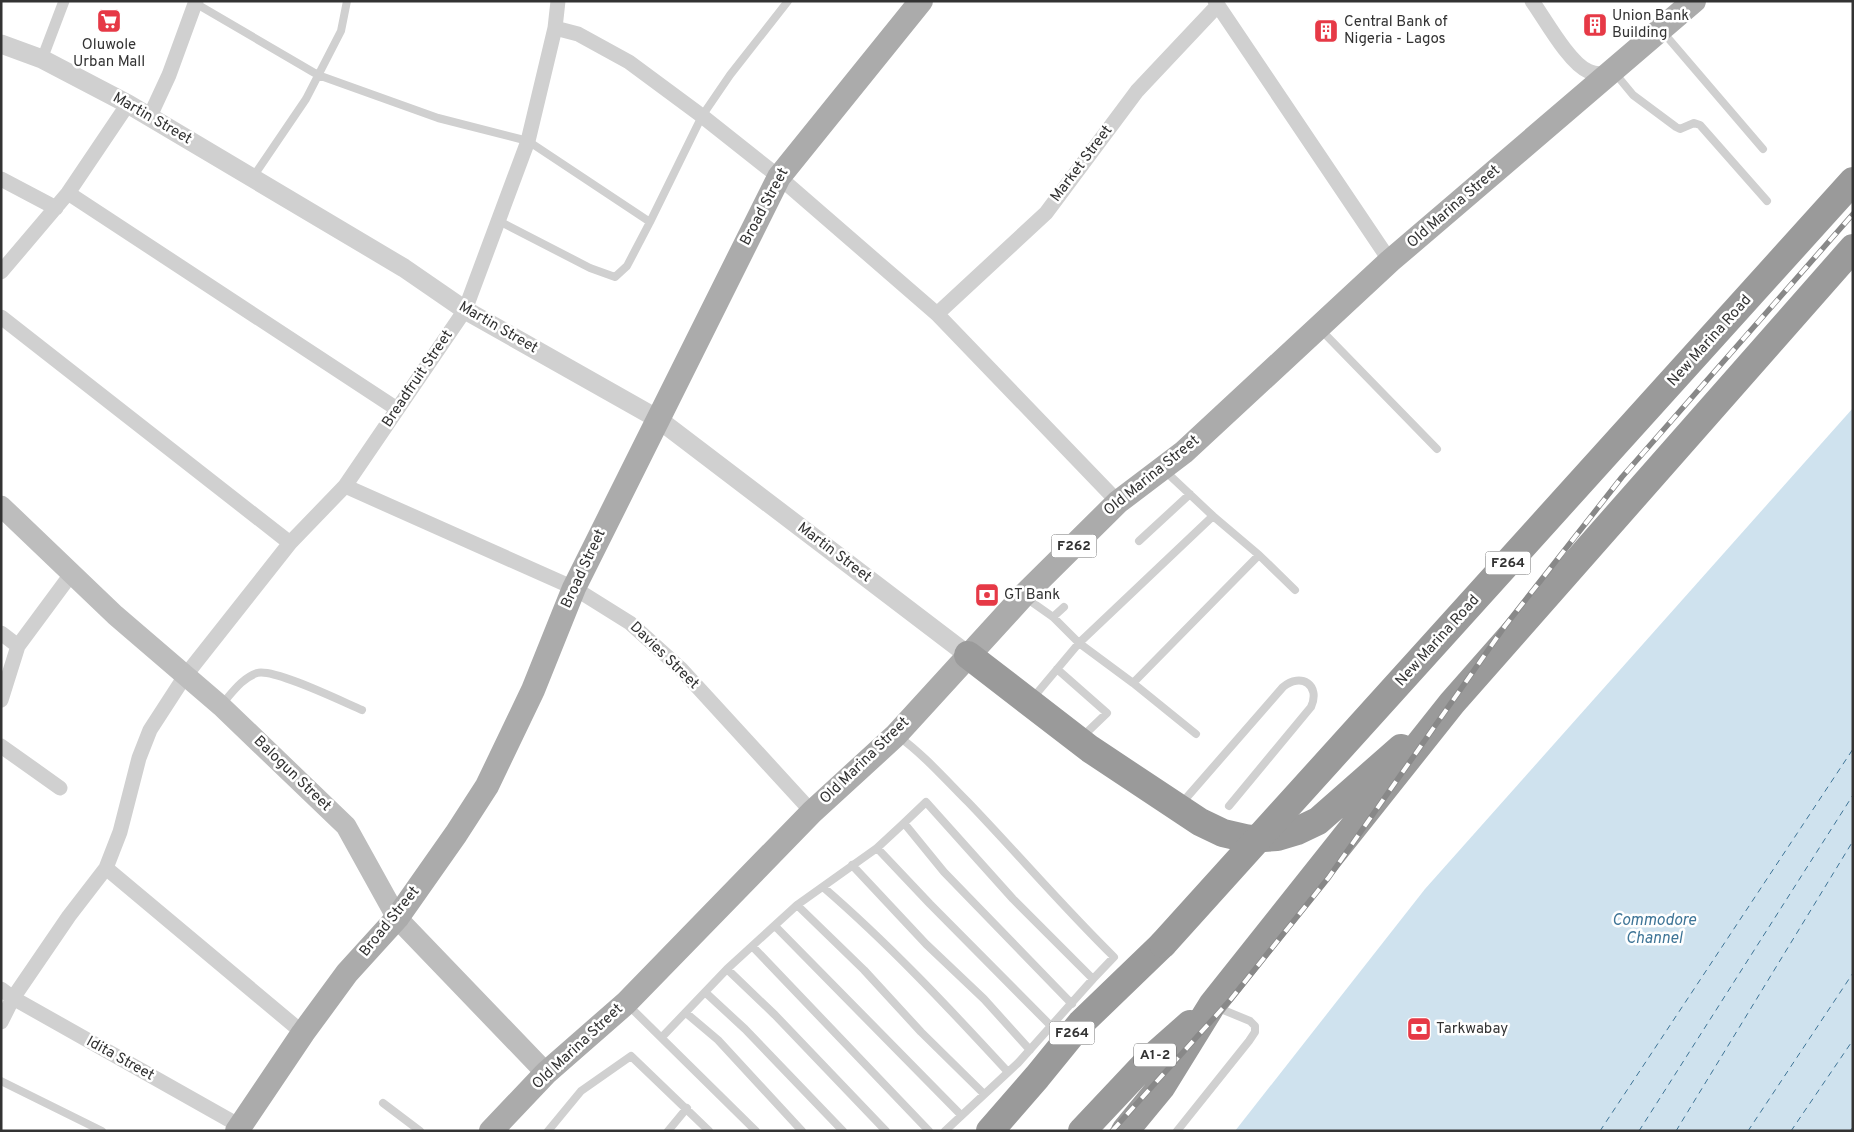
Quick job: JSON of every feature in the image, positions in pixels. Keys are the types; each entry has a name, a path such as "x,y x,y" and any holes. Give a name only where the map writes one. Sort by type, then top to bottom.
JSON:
{"highway":[{"name":"New Marina Road","path":"1163,944 1853,181"},
{"path":"1124,1131 1162,1086 1212,1005 1452,703 1853,248"},
{"path":"968,655 1079,740 1200,822 1223,833 1249,839 1277,837 1297,831 1318,821 1452,703"},
{"name":"F264","path":"990,1131 1037,1077 1080,1023 1163,944"},
{"path":"1012,1131 1084,1046 1163,944"},
{"name":"A1-2","path":"1082,1131 1147,1062 1212,1005"}],"main road":[{"name":"Broad Street","path":"242,1129 303,1033 347,973 397,918 487,786 533,690 574,588 779,177 866,66 921,1"},
{"name":"Old Marina Street","path":"491,1131 546,1073 626,1003 812,812 896,734 1023,596 1118,502 1184,452 1390,261 1694,1"},
{"name":"Balogun Street","path":"1,506 115,615 221,706 346,826 397,918 546,1073"}],"street":[{"path":"42,59 64,1"},
{"name":"Breadfruit Street","path":"1,1022 7,994 106,868 120,832 139,758 150,730 185,676 290,543 345,486 465,310 528,141 555,28 558,1"},
{"path":"1532,1 1565,49 1578,64 1588,72 1610,73"},
{"path":"150,116 169,75 195,2"},
{"path":"1216,3 1390,261"},
{"name":"Market Street","path":"937,314 1046,213 1137,91 1216,3"},
{"path":"555,28 578,34 628,62 702,116 779,177 937,314 1118,502"},
{"name":"Martin Street","path":"1,44 42,59 150,116 404,268 465,310 658,419 968,655"},
{"path":"1,272 68,193 128,104"},
{"path":"1,179 56,208"},
{"path":"68,193 398,409"},
{"path":"1,317 290,543"},
{"name":"Davies Street","path":"345,486 574,588 630,622 681,670 812,812"},
{"path":"1,700 18,646 72,574"},
{"path":"1,633 18,646"},
{"path":"1,746 60,788"},
{"path":"106,868 303,1033"},
{"name":"Idita Street","path":"7,994 242,1129"}],"lane":[{"path":"252,178 306,98 341,31 347,1"},
{"path":"499,221 590,268 615,277 627,266 702,116 730,75 788,1"},
{"path":"195,2 318,75 438,118 528,141 650,222"},
{"path":"1662,30 1763,149"},
{"path":"1610,73 1633,95 1676,127 1680,129 1694,123 1700,125 1767,202"},
{"path":"1319,328 1437,449"},
{"path":"1162,468 1295,590"},
{"path":"1139,541 1190,494"},
{"path":"1030,703 1079,643 1213,516"},
{"path":"1134,683 1259,555"},
{"path":"1023,596 1053,616 1079,643 1134,683 1196,734"},
{"path":"1053,616 1064,607"},
{"path":"1057,669 1107,713 1079,740"},
{"path":"221,706 246,679 258,672 287,679 362,710"},
{"path":"1178,807 1283,686 1291,680 1298,679 1306,682 1314,692 1315,697 1311,707 1229,806"},
{"path":"896,734 916,749 929,762 1009,844 1077,920 1114,957 1030,1050 945,1131"},
{"path":"662,1037 727,969 797,905 877,848 926,802 1013,899 1093,979"},
{"path":"904,823 944,872 1072,1004"},
{"path":"877,848 1051,1026"},
{"path":"852,865 926,944 984,999 1030,1050"},
{"path":"822,887 852,912 950,1010 1008,1072"},
{"path":"797,905 864,970 921,1032 984,1094"},
{"path":"775,926 961,1115"},
{"path":"753,947 929,1131"},
{"path":"727,969 775,1015 886,1131"},
{"path":"706,992 745,1029 843,1131"},
{"path":"626,1003 756,1131"},
{"path":"1177,1131 1255,1032 1255,1026 1250,1021 1212,1005"},
{"path":"686,1013 718,1040 802,1131"},
{"path":"548,1131 581,1091 632,1056 687,1108 706,1130"},
{"path":"1,1081 102,1131"},
{"path":"383,1103 420,1131"},
{"path":"668,1131 687,1108"}],"water":[{"name":"Commodore Channel","path":"1853,408 1853,1131 1235,1131 1425,889"}],"ferry route":[{"path":"1600,1131 1853,749"},
{"path":"1639,1131 1853,795"},
{"path":"1676,1131 1853,841"},
{"path":"1748,1131 1853,973"},
{"path":"1791,1131 1853,1040"},
{"path":"1850,1131 1853,1127"}],"railway":[{"path":"1112,1131 1231,999 1329,877 1505,626 1622,477 1853,214"}],"place":[{"name":"Oluwole Urban Mall","path":"109,21"},
{"name":"Union Bank Building","path":"1595,25"},
{"name":"Central Bank of Nigeria - Lagos","path":"1326,31"},
{"name":"GT Bank","path":"987,595"},
{"name":"Tarkwabay","path":"1419,1029"}]}
